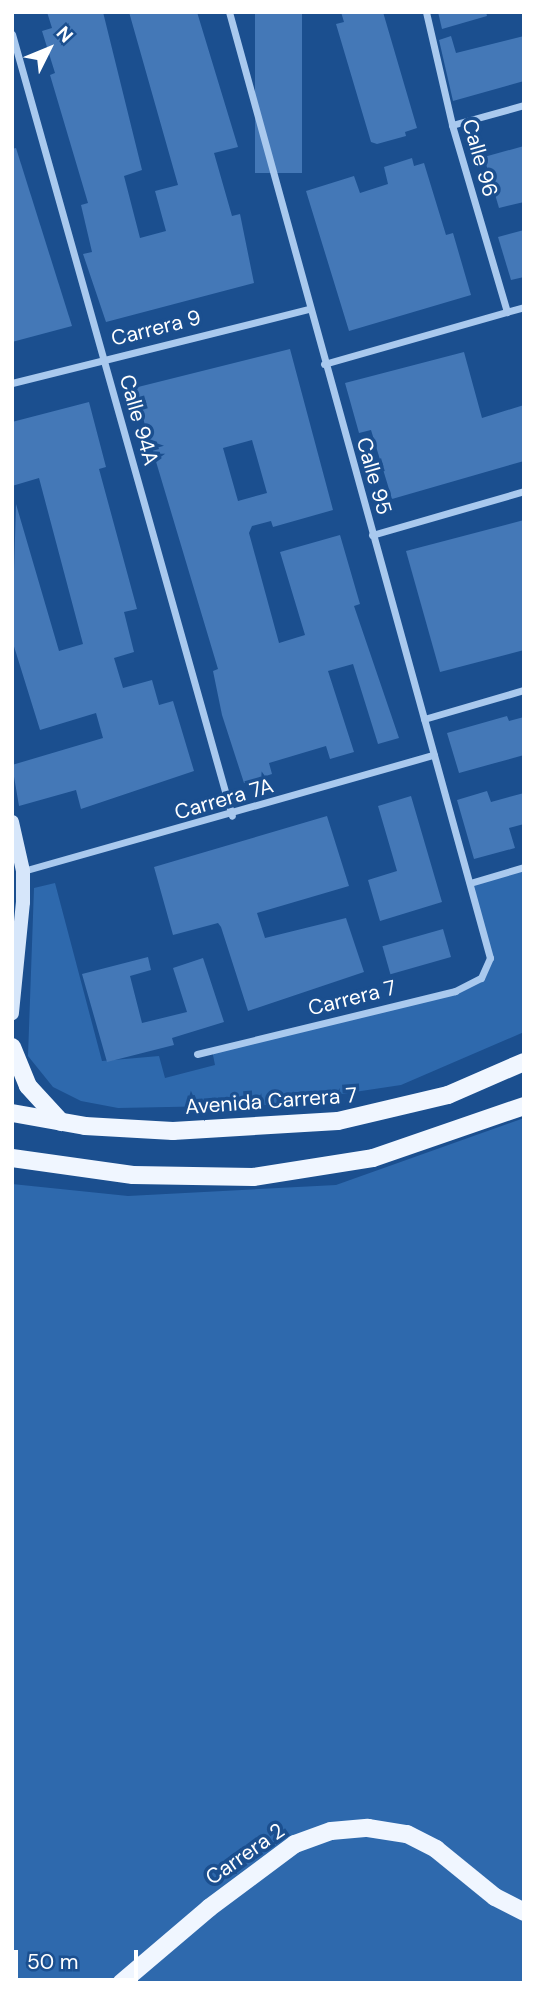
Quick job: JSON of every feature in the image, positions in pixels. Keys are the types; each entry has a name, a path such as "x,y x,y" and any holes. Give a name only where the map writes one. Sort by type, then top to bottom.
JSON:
{"main road":[{"path":"12,822 23,871 12,1013"},
{"path":"12,1047 28,1086 61,1122"},
{"name":"Avenida Carrera 7","path":"12,1113 61,1122 184,1131 338,1121 448,1095 524,1062"},
{"path":"12,1158 133,1175 253,1177 373,1158 524,1106"},
{"name":"Carrera 2","path":"121,1983 166,1942 295,1844 331,1831 368,1828 407,1833 436,1849 495,1897 524,1912"}],"street":[{"name":"Calle 95","path":"229,12 324,364 488,948"},
{"name":"Calle 96","path":"426,12 452,125 507,312"},
{"name":"Calle 94A","path":"12,34 232,816"},
{"path":"452,125 524,105"},
{"path":"324,364 524,307"},
{"name":"Carrera 9","path":"12,383 309,309"},
{"path":"372,535 524,491"},
{"path":"424,719 524,690"},
{"name":"Carrera 7A","path":"23,871 232,816 434,755"},
{"path":"470,883 524,867"},
{"name":"Carrera 7","path":"197,1055 455,991 488,969 488,948"}],"shaded area":[{"path":"524,867 524,1032 401,1085 268,1105 118,1108 81,1101 53,1087 28,1056 34,888 55,883 102,1061 159,1056 165,1078 215,1065 212,1050 455,991 481,978 490,958 470,883"},
{"path":"524,1118 524,1983 12,1983 12,1184 128,1196 336,1185"}],"building":[{"path":"47,12 103,12 142,170 124,176 140,238 166,231 155,191 178,185 129,12 197,12 238,147 214,153 232,216 240,214 254,283 106,322 83,254 92,252 81,205 88,203 50,75 55,73 42,31 52,28"},
{"path":"255,12 302,12 302,173 255,173"},
{"path":"341,12 383,12 417,128 405,132 406,136 377,144 371,142 336,24 344,22"},
{"path":"438,12 486,12 487,16 442,29"},
{"path":"451,36 456,53 524,36 524,81 453,101 439,40"},
{"path":"524,146 524,202 499,208 484,157"},
{"path":"16,148 72,326 12,342 12,149"},
{"path":"412,158 414,166 424,163 446,235 453,233 471,295 349,331 306,191 354,176 360,193 388,184 384,167"},
{"path":"524,230 524,277 511,280 498,237"},
{"path":"290,349 333,510 273,527 271,521 252,526 249,533 279,643 305,635 280,552 340,535 360,604 354,606 399,738 378,744 353,664 328,671 354,752 330,759 326,746 269,763 272,774 244,783 222,715 213,671 218,669 134,388","holes":["252,440 267,493 238,501 223,448"]},
{"path":"464,352 482,418 524,405 524,461 392,499 371,430 359,433 345,383"},
{"path":"89,402 106,467 99,469 137,609 124,612 134,652 114,658 123,688 152,680 159,705 173,701 194,771 81,809 76,790 19,806 12,765 103,738 96,713 40,730 12,640 16,504 59,651 83,644 39,478 12,486 12,422"},
{"path":"524,520 524,650 440,672 406,551"},
{"path":"507,716 509,721 524,717 524,755 459,773 447,733"},
{"path":"487,791 491,802 524,793 524,824 509,828 515,848 474,859 457,800"},
{"path":"411,796 442,902 380,921 368,880 397,871 378,806"},
{"path":"327,816 349,886 257,913 265,938 346,918 364,972 248,1011 221,927 218,923 173,935 154,867"},
{"path":"443,929 451,957 390,974 382,946"},
{"path":"148,957 151,970 130,976 142,1023 187,1012 173,968 203,958 224,1022 172,1038 174,1045 107,1062 82,974"}]}
